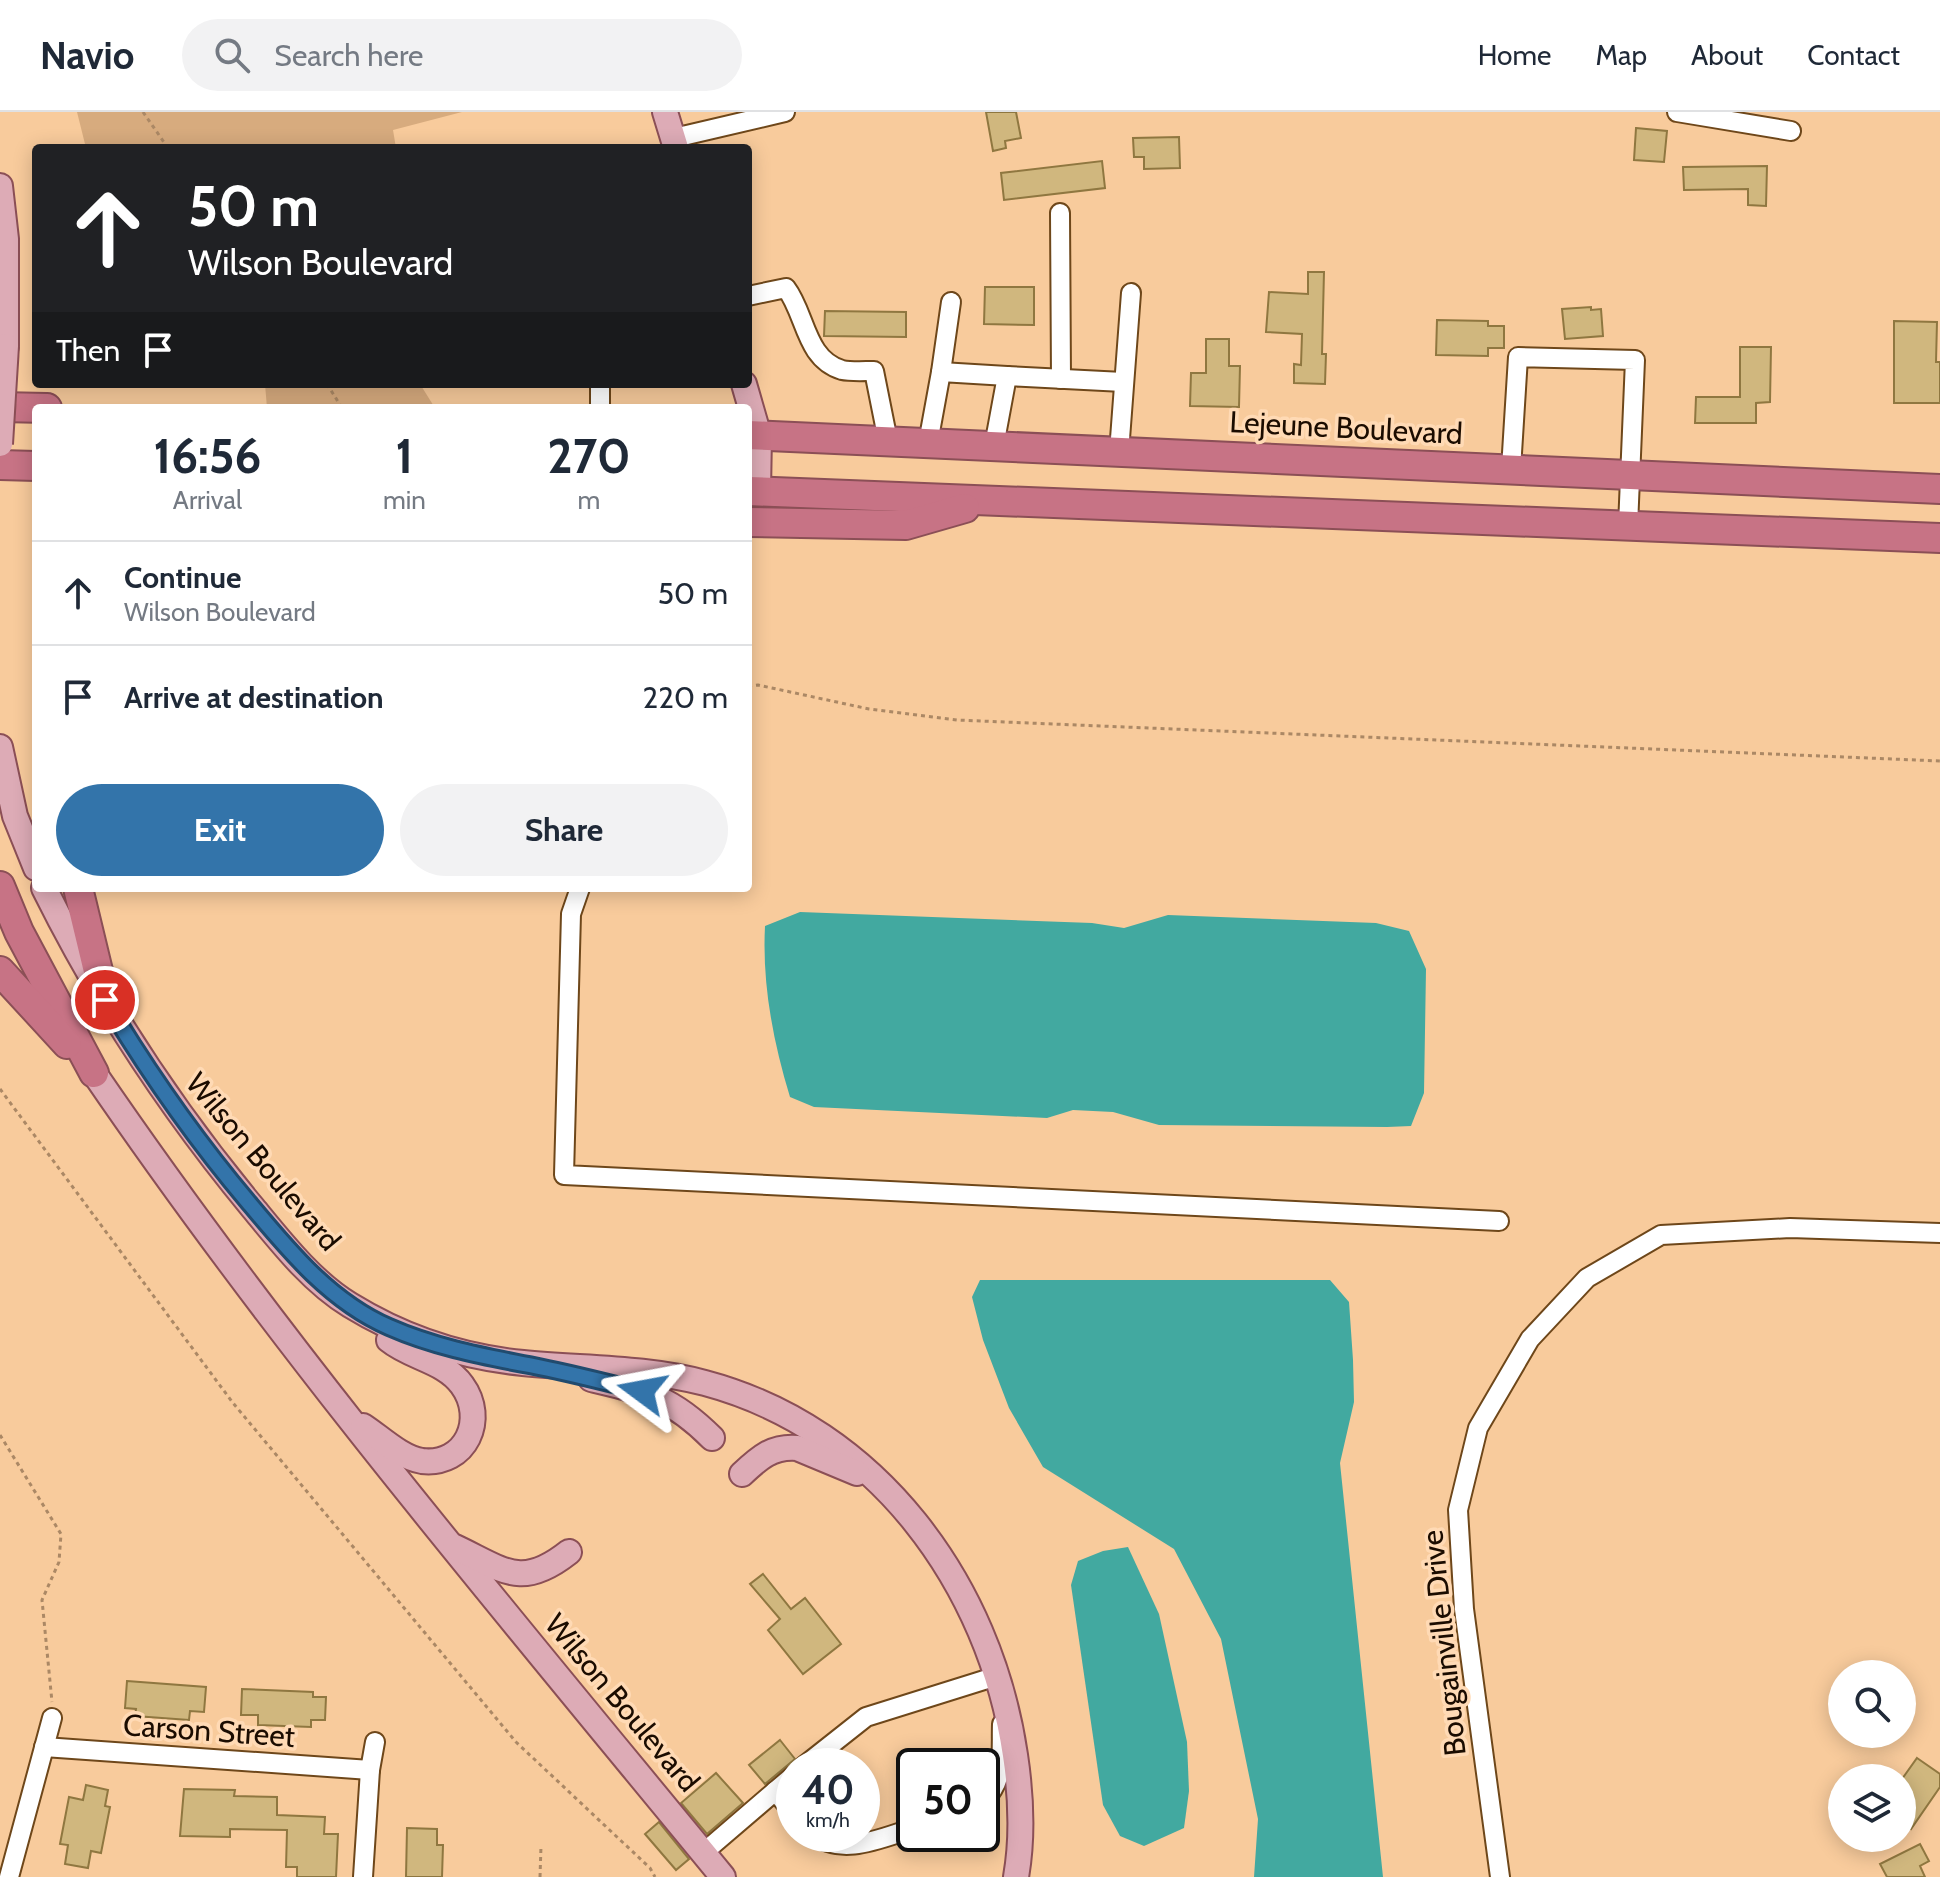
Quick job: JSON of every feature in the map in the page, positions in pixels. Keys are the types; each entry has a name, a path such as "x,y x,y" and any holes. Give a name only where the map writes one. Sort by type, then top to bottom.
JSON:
{"highway":[{"path":"0,407 32,408"},
{"name":"Lejeune Boulevard","path":"754,435 1940,489"},
{"path":"0,465 32,466"},
{"path":"753,491 1940,538"},
{"path":"752,522 906,525 986,501"},
{"path":"0,886 19,932 94,1073"},
{"path":"79,892 105,1000"},
{"path":"0,971 94,1073"}],"main road":[{"path":"665,112 675,143"},
{"path":"0,186 6,239 6,346 0,444"},
{"path":"753,491 754,435"},
{"path":"0,747 15,816 32,858"},
{"name":"Wilson Boulevard","path":"46,892 147,1069 207,1152 283,1245 346,1303 385,1325 461,1352 524,1364 670,1375 748,1396 832,1443 881,1484 940,1554 959,1584 975,1616 1000,1685 1010,1722 1020,1789 1016,1877"},
{"name":"Wilson Boulevard","path":"94,1073 210,1239 342,1411 723,1877"},
{"path":"342,1411 404,1454 418,1460 443,1458 455,1453 466,1444 474,1421 469,1398 454,1375 394,1344 346,1303"},
{"path":"524,1364 660,1398 690,1416 712,1438"},
{"path":"742,1474 767,1453 787,1447 797,1448 881,1484"},
{"path":"449,1544 517,1575 539,1572 569,1552"}],"street":[{"path":"675,143 785,112"},
{"path":"1677,112 1791,131"},
{"path":"1060,213 1061,379"},
{"path":"752,295 786,288 809,339 825,360 842,370 874,371 888,441"},
{"path":"1119,452 1131,293"},
{"path":"928,443 951,302"},
{"path":"1511,469 1518,357 1635,360 1628,526"},
{"path":"941,372 1123,382"},
{"path":"994,446 1007,376"},
{"path":"579,892 571,914 564,1175 1499,1221"},
{"name":"Bougainville Drive","path":"1500,1877 1464,1609 1458,1510 1478,1428 1530,1339 1587,1278 1661,1235 1790,1228 1940,1233"},
{"path":"827,1748 866,1717 1000,1685 1000,1748"},
{"path":"9,1877 52,1718"},
{"path":"363,1877 370,1770 375,1742"},
{"name":"Carson Street","path":"44,1747 370,1770"},
{"path":"703,1853 775,1791"}],"path":[{"path":"143,112 165,144"},
{"path":"752,686 869,709 957,720 1940,761"},
{"path":"0,1089 253,1428 516,1742 650,1868 655,1877"},
{"path":"0,1435 61,1534 59,1562 42,1600 52,1718"},
{"path":"540,1877 541,1846"}],"shaded area":[{"path":"77,112 462,112 393,130 395,144 85,144"},
{"path":"265,388 422,388 432,404 267,404"}],"water":[{"path":"800,912 1092,923 1124,928 1168,915 1376,923 1409,931 1426,969 1424,1093 1411,1126 1387,1127 1159,1125 1113,1112 1073,1110 1047,1118 814,1107 790,1097 778,1055 765,969 765,926"},
{"path":"980,1280 1330,1280 1349,1302 1354,1402 1340,1463 1383,1877 1254,1877 1258,1819 1221,1639 1174,1549 1043,1467 1009,1408 983,1340 972,1297"},
{"path":"1128,1547 1159,1614 1187,1742 1189,1791 1184,1828 1144,1846 1120,1836 1103,1805 1071,1585 1078,1561 1103,1551"}],"building":[{"path":"986,112 1016,112 1021,138 1005,141 1006,148 993,151"},
{"path":"1636,128 1667,131 1664,162 1634,160"},
{"path":"1179,137 1180,168 1144,169 1144,157 1134,157 1133,138"},
{"path":"1102,161 1105,188 1004,200 1001,173"},
{"path":"1767,166 1766,206 1748,205 1748,189 1684,190 1683,167"},
{"path":"1308,272 1324,272 1322,354 1326,354 1325,384 1294,383 1294,364 1301,365 1302,334 1266,332 1269,292 1308,294"},
{"path":"985,287 1034,287 1034,325 984,324"},
{"path":"1591,307 1591,310 1601,309 1603,336 1565,339 1562,309"},
{"path":"825,311 906,312 906,337 824,336"},
{"path":"1437,320 1488,321 1488,326 1504,326 1504,348 1488,348 1488,356 1436,355"},
{"path":"1894,321 1937,322 1936,362 1940,362 1940,403 1894,403"},
{"path":"1206,339 1229,339 1229,366 1240,366 1239,407 1190,406 1191,373 1206,373"},
{"path":"1740,347 1771,347 1770,402 1756,403 1756,423 1695,423 1696,397 1740,397"},
{"path":"763,1574 791,1609 805,1598 841,1644 803,1674 768,1630 780,1619 750,1584"},
{"path":"127,1681 206,1687 204,1712 190,1711 189,1720 135,1716 136,1709 125,1708"},
{"path":"242,1689 313,1692 313,1697 326,1697 325,1720 311,1720 311,1727 258,1725 258,1715 241,1715"},
{"path":"780,1740 786,1748 776,1748 776,1775 765,1784 749,1765"},
{"path":"1917,1758 1940,1774 1940,1787 1916,1822 1916,1764 1913,1764"},
{"path":"716,1773 743,1803 707,1834 681,1803"},
{"path":"86,1785 108,1790 105,1806 110,1807 101,1853 91,1851 88,1868 65,1864 68,1845 60,1844 69,1797 83,1800"},
{"path":"184,1789 235,1790 234,1796 277,1797 277,1815 325,1817 324,1834 338,1834 336,1877 297,1877 297,1867 286,1867 287,1830 230,1829 230,1837 180,1836"},
{"path":"659,1822 689,1859 676,1870 645,1834"},
{"path":"407,1828 437,1829 437,1845 443,1845 442,1877 406,1877"},
{"path":"1920,1844 1929,1861 1920,1866 1925,1877 1887,1877 1880,1864 1904,1852 1916,1852 1916,1846"}],"route":[{"path":"105,1000 147,1069 207,1152 283,1245 346,1303 385,1325 461,1352 642,1391"}]}
